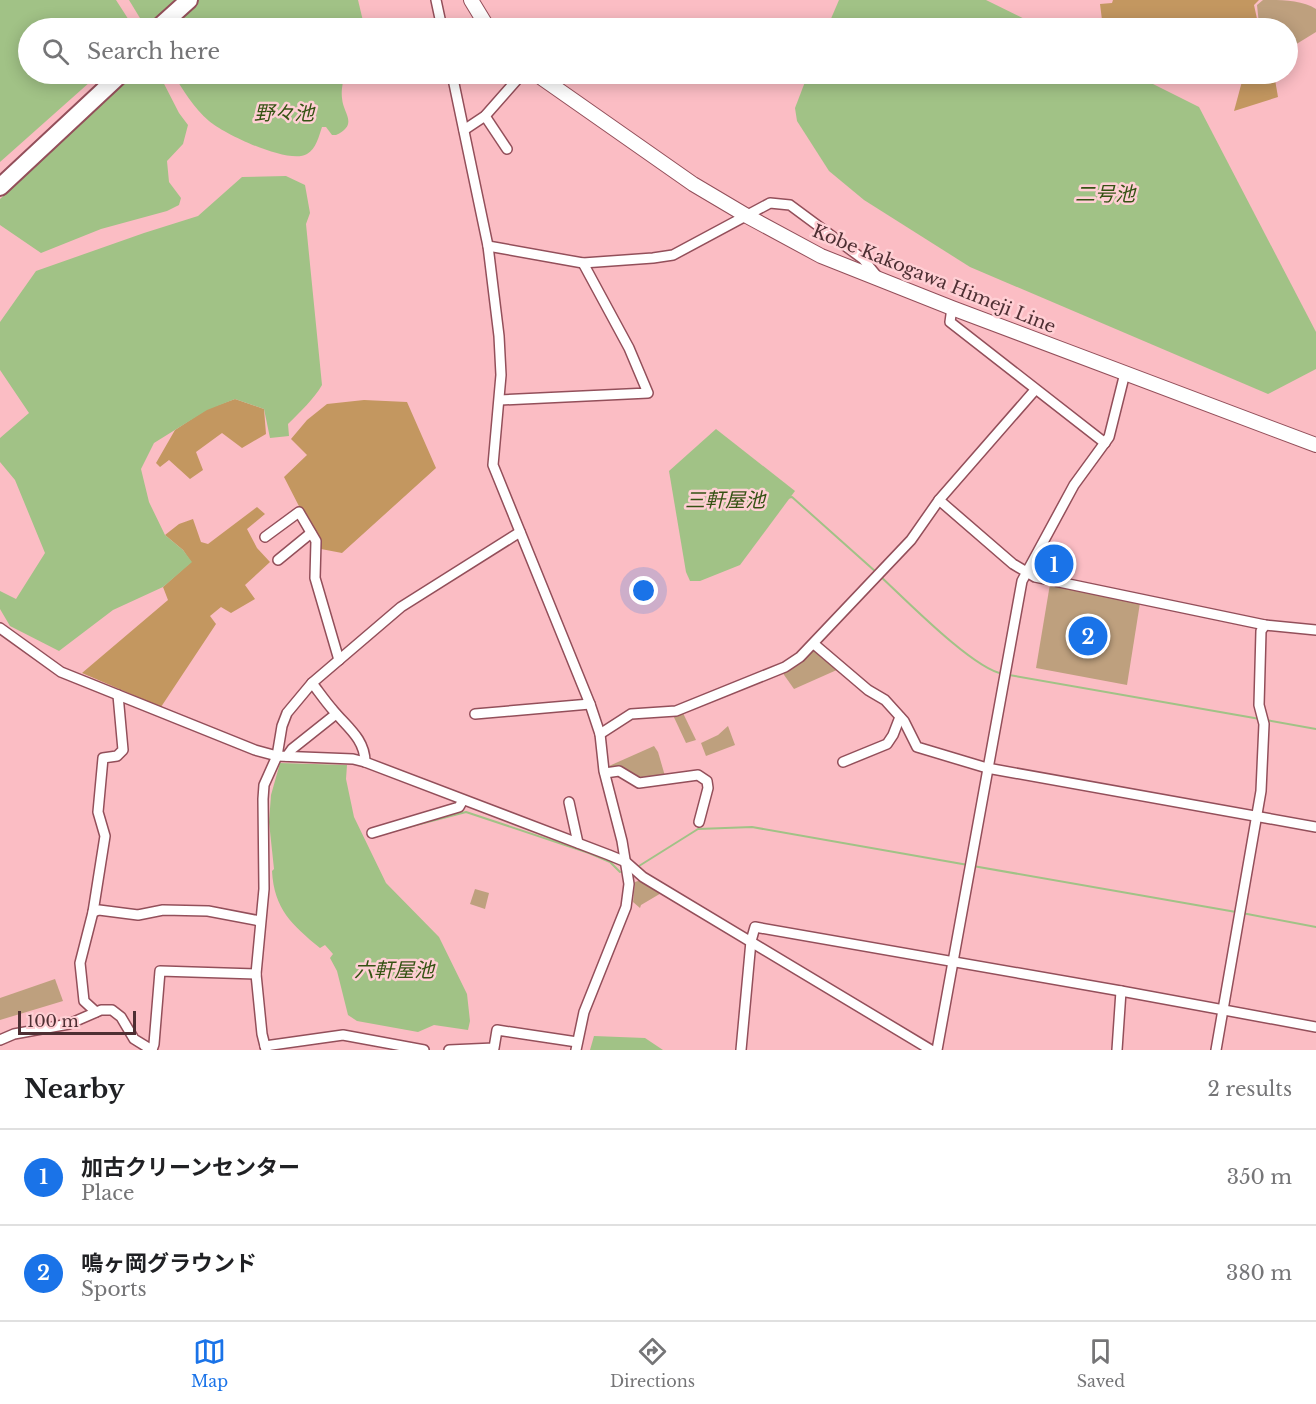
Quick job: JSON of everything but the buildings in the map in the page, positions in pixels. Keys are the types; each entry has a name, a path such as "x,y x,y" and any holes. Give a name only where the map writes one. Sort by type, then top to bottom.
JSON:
{"highway":[{"path":"169,18 189,0"},
{"path":"181,18 200,0"},
{"path":"0,174 98,84"},
{"path":"0,187 110,84"}],"main road":[{"path":"471,0 482,18"},
{"name":"Kobe Kakogawa Himeji Line","path":"550,84 684,178 747,216 821,256 952,308 1316,445"}],"street":[{"path":"436,0 440,18"},
{"path":"449,1050 494,1048 497,1030 576,1046 584,1012 626,907 629,884 605,773 600,734 493,465 500,400 501,356 488,246 454,84"},
{"path":"464,130 485,116 513,84"},
{"path":"485,116 507,149"},
{"path":"488,246 583,263 673,255 770,203 790,205 862,259 879,279"},
{"path":"500,400 648,393 629,348 583,263"},
{"path":"952,308 950,322 1105,443"},
{"path":"937,1050 1022,581 1074,485 1109,437 1125,373"},
{"path":"600,734 631,714 676,711 785,667 814,644 911,540 939,500 1035,390"},
{"path":"939,500 1013,564 1035,577 1265,625 1316,630"},
{"path":"265,537 297,511 311,533 317,546 315,578 339,660"},
{"path":"282,756 282,726 287,713 312,683 401,607 520,532"},
{"path":"278,560 311,533"},
{"path":"1216,1050 1257,817 1264,724 1260,705 1261,631 1265,625"},
{"path":"0,628 61,672 255,750 282,756 353,759 365,762 626,862 643,877 931,1050"},
{"path":"814,644 868,690 885,700 900,717 917,747 987,768 1316,827"},
{"path":"312,683 336,714 353,731 365,754 365,762"},
{"path":"96,1012 84,1000 80,963 93,912 105,836 98,812 103,758 117,756 123,750 118,695"},
{"path":"475,714 590,704"},
{"path":"336,714 282,756 264,785 264,889 256,974 265,1048 344,1035 424,1050"},
{"path":"843,762 887,744 900,717"},
{"path":"605,773 619,771 639,783 698,775 708,784 699,822"},
{"path":"372,833 459,807 463,800"},
{"path":"569,802 578,843"},
{"path":"93,912 99,909 138,915 163,910 208,911 260,921"},
{"path":"741,1050 751,941 755,927 1316,1027"},
{"path":"8,1050 1,1038 69,1024 96,1012 112,1010 120,1017 134,1039 152,1050 160,970 256,974"},
{"path":"1117,1050 1121,991"}],"shaded area":[{"path":"1113,0 1259,0 1254,5 1257,18 1102,18 1100,4 1112,3"},
{"path":"1263,0 1284,0 1310,6 1316,9 1316,32 1298,43 1298,18 1258,18 1257,5"},
{"path":"1241,84 1276,84 1278,97 1234,111"},
{"path":"235,399 264,409 266,434 242,448 222,433 196,452 203,470 190,479 169,460 160,467 156,463 175,430 207,409"},
{"path":"364,400 407,402 436,468 342,553 321,549 284,477 307,455 291,439 307,420 327,404"},
{"path":"257,507 265,514 247,529 257,548 270,562 245,585 255,599 231,613 221,607 210,616 216,624 161,707 82,673 168,600 163,587 191,562 183,550 165,535 179,524 193,519 201,542 208,544"},
{"path":"1050,584 1140,603 1127,685 1036,668"},
{"path":"814,648 839,669 794,689 782,672"},
{"path":"682,711 696,740 686,743 672,713"},
{"path":"728,726 735,745 706,756 701,743 718,735"},
{"path":"654,746 665,776 643,781 612,770 609,766"},
{"path":"641,880 663,892 641,905 640,908 633,902 635,882"},
{"path":"475,889 489,893 485,909 470,904"},
{"path":"55,979 63,1001 0,1020 0,998"}],"water":[{"path":"0,0 116,0 128,18 18,18 18,84 88,84 0,162"},
{"path":"129,0 358,0 362,18 140,18"},
{"path":"839,0 986,0 1023,18 831,18"},
{"path":"120,84 164,84 188,125 183,144 167,161 169,182 181,198 179,205 167,211 101,229 41,253 0,225 0,199"},
{"name":"野々池","path":"180,84 342,84 343,104 348,123 343,131 336,135 332,135 326,127 322,127 315,146 307,154 286,155 242,140 217,127 204,116"},
{"name":"二号池","path":"804,84 1153,84 1199,107 1316,332 1316,369 1268,394 970,267 864,200 829,171 797,121 795,108"},
{"path":"286,176 305,185 310,213 306,224 322,385 288,424 289,436 270,438 264,409 235,399 207,410 154,443 141,469 149,502 165,535 183,550 192,562 163,587 113,610 59,651 10,626 0,609 0,591 16,599 45,553 15,480 0,462 0,438 29,413 0,370 0,322 36,271 198,216 242,177"},
{"name":"三軒屋池","path":"716,429 795,491 740,565 700,581 690,581 686,572 669,471"},
{"name":"六軒屋池","path":"280,763 347,765 346,779 354,817 386,883 439,937 467,994 470,1021 468,1030 434,1025 418,1032 357,1021 348,1015 337,971 330,958 333,954 325,945 320,948 293,924 276,896 273,884 272,871 274,869 269,822 271,795"},
{"path":"594,1036 645,1038 663,1050 590,1050"}],"waterway":[{"path":"787,498 792,497 876,572"},
{"path":"880,576 957,647 990,669 1003,674"},
{"path":"1009,675 1260,719"},
{"path":"1266,720 1316,729"},
{"path":"393,831 466,812 589,853 610,862 620,872"},
{"path":"639,866 698,829 752,827 968,865"},
{"path":"973,866 1236,912"},
{"path":"1242,913 1316,927"}],"place":[{"name":"加古クリーンセンター","path":"1054,564"},
{"name":"鳴ヶ岡グラウンド","path":"1088,636"}]}
